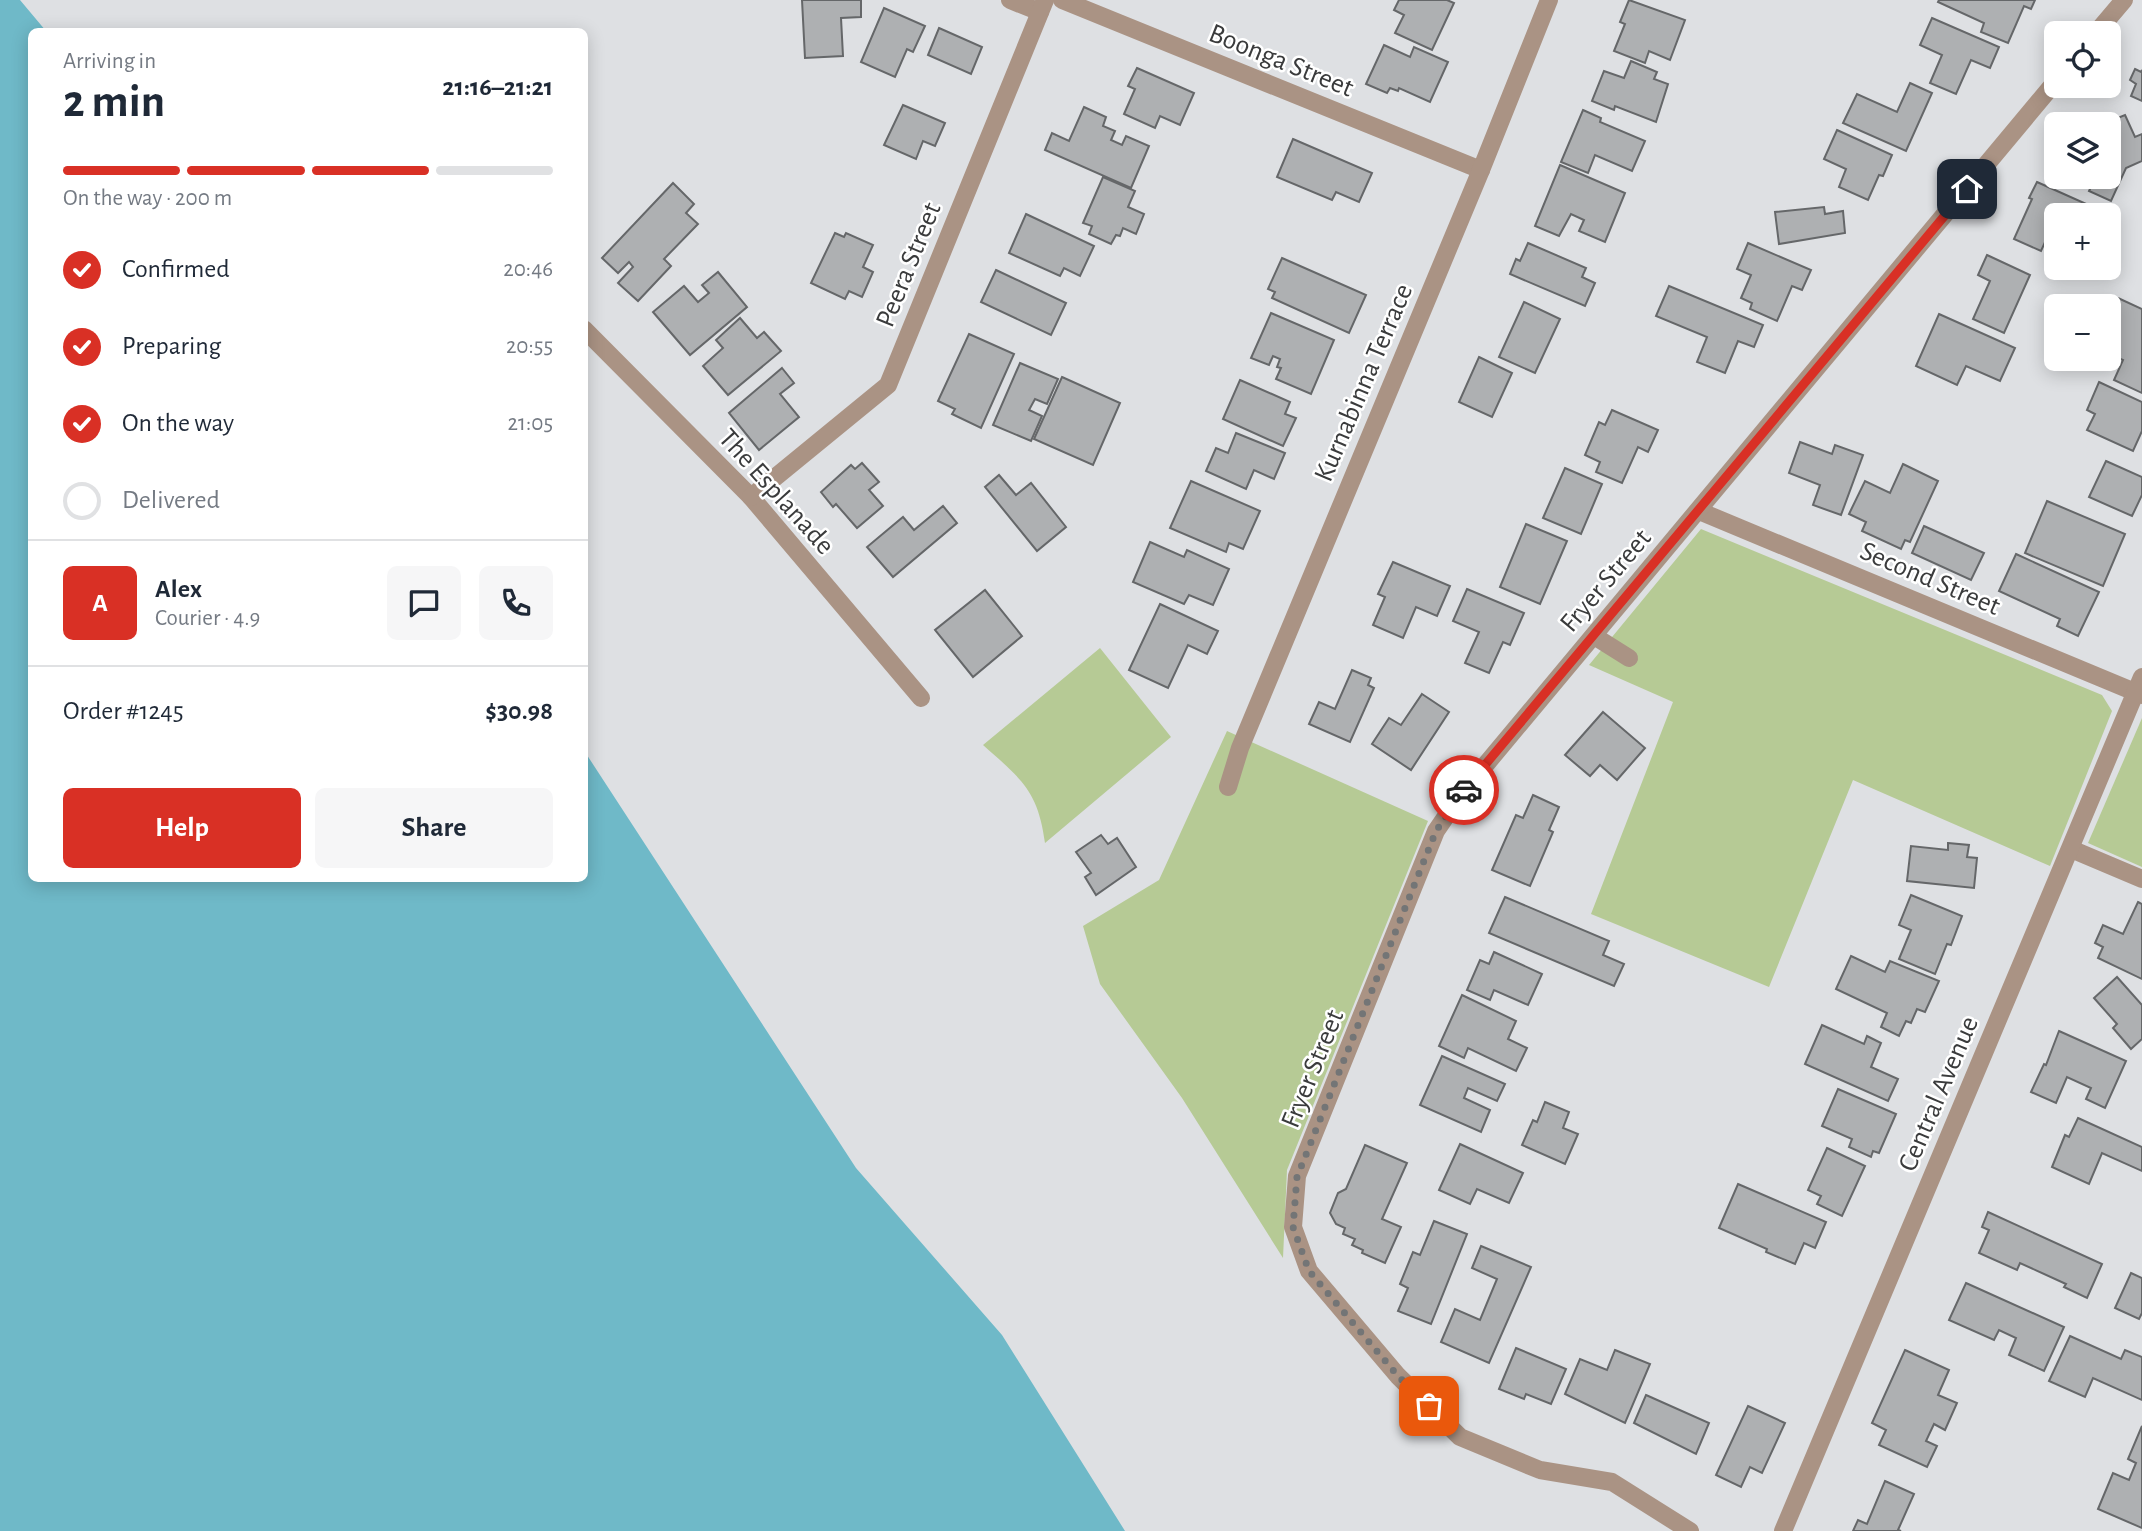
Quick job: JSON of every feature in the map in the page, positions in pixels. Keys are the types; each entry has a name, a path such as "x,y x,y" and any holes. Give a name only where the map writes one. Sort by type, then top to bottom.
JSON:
{"street":[{"path":"1010,0 1042,6"},
{"name":"Boonga Street","path":"1062,0 1481,170"},
{"name":"Kurnabinna Terrace","path":"1228,787 1240,748 1549,0"},
{"path":"2106,21 2124,0"},
{"name":"Peera Street","path":"751,497 888,385 1042,6"},
{"name":"Fryer Street","path":"1690,1531 1612,1482 1540,1470 1460,1437 1398,1376 1309,1271 1293,1227 1297,1177 1436,831 1462,793 2044,95"},
{"name":"The Esplanade","path":"588,333 751,497 921,698"},
{"name":"Second Street","path":"1699,511 2140,688"},
{"path":"1594,636 1629,658"},
{"name":"Central Avenue","path":"1783,1531 2140,688"},
{"path":"2071,849 2142,879"}],"green space":[{"path":"1701,529 2102,695 2112,711 2050,866 1853,780 1769,987 1591,914 1673,702 1589,665"},
{"path":"1100,648 1171,737 1045,843 1038,810 1026,787 983,745"},
{"path":"2142,718 2142,867 2088,843"},
{"path":"1227,731 1428,821 1287,1170 1283,1258 1182,1098 1100,984 1083,926 1159,880"}],"water":[{"path":"0,0 20,0 43,28 28,28 28,882 588,882 588,757 856,1168 1002,1335 1125,1531 0,1531"}],"building":[{"path":"802,0 861,0 861,17 841,18 843,56 805,58"},
{"path":"1399,0 1447,0 1454,3 1432,50 1395,33 1404,15 1394,10"},
{"path":"1629,0 1685,20 1670,60 1649,51 1645,63 1614,51 1625,24 1620,22"},
{"path":"2035,0 2031,9 2024,6 2008,43 1981,32 1984,23 1938,2"},
{"path":"884,8 925,26 913,52 907,49 895,77 861,62"},
{"path":"1932,18 1999,47 1990,68 1971,60 1956,94 1930,83 1942,55 1920,45"},
{"path":"939,28 982,47 971,74 928,55"},
{"path":"1384,45 1410,57 1414,47 1448,62 1430,102 1399,88 1398,91 1390,88 1387,93 1366,84"},
{"path":"1631,61 1657,72 1654,79 1668,84 1656,122 1615,106 1614,110 1592,101 1604,71 1624,78"},
{"path":"1137,68 1194,93 1180,125 1160,116 1155,128 1124,114 1135,89 1128,86"},
{"path":"2135,69 2141,72 2142,70 2142,101 2131,96 2136,84 2130,80"},
{"path":"1910,83 1932,93 1906,151 1843,123 1857,94 1897,112"},
{"path":"903,105 945,123 935,146 923,141 916,159 884,145"},
{"path":"1084,107 1106,117 1103,126 1115,131 1111,140 1122,145 1126,136 1149,146 1131,188 1045,150 1052,133 1069,141"},
{"path":"1583,110 1601,118 1600,122 1645,141 1632,171 1595,155 1588,173 1561,162"},
{"path":"2125,115 2135,137 2142,134 2142,161 2126,168 2121,179 2121,117"},
{"path":"1837,130 1892,155 1868,200 1839,187 1846,169 1824,159"},
{"path":"1293,139 1372,173 1359,202 1336,192 1332,200 1277,177"},
{"path":"1560,165 1625,193 1605,242 1579,231 1584,220 1571,214 1559,236 1535,226"},
{"path":"1103,177 1135,191 1128,207 1144,214 1136,234 1123,228 1120,236 1116,235 1111,244 1089,234 1092,226 1083,223"},
{"path":"2037,182 2044,185 2044,189 2053,189 2084,203 2044,203 2044,244 2041,251 2014,239 2032,199 2029,198"},
{"path":"673,183 694,204 686,213 698,224 664,259 671,266 638,301 618,283 633,267 629,262 618,273 602,258"},
{"path":"2090,189 2116,189 2111,201 2089,191"},
{"path":"1824,207 1825,214 1843,211 1845,233 1779,244 1775,212"},
{"path":"1026,214 1094,246 1080,276 1064,268 1060,276 1009,253"},
{"path":"835,233 844,237 846,233 873,245 863,267 873,272 862,297 849,291 845,299 811,283"},
{"path":"1528,243 1586,268 1582,277 1595,283 1585,306 1510,274 1516,259 1520,261"},
{"path":"1748,243 1811,270 1802,290 1792,286 1777,321 1750,309 1752,303 1741,298 1751,275 1737,269"},
{"path":"1987,255 2030,275 2004,333 1973,319 1990,281 1978,275"},
{"path":"1282,258 1366,295 1349,333 1272,298 1275,292 1268,289"},
{"path":"996,270 1066,303 1051,335 981,302"},
{"path":"718,272 747,307 690,355 653,312 684,286 698,302 709,293 702,285"},
{"path":"1669,286 1763,325 1754,347 1738,341 1725,373 1697,362 1707,337 1656,316"},
{"path":"2121,299 2142,309 2142,393 2114,380 2118,371 2121,371"},
{"path":"1524,302 1560,319 1535,373 1499,357"},
{"path":"1271,313 1334,340 1311,394 1276,379 1281,368 1277,367 1280,359 1273,356 1269,365 1251,358"},
{"path":"1939,314 2015,348 2000,381 1966,366 1957,385 1916,366"},
{"path":"740,318 757,338 764,332 781,351 728,395 703,366 723,348 716,340"},
{"path":"969,334 1014,354 981,428 952,414 955,409 938,401"},
{"path":"1479,357 1512,373 1492,417 1459,402"},
{"path":"1020,363 1058,379 1047,404 1035,399 1029,410 1042,416 1031,441 993,425"},
{"path":"782,368 794,383 780,394 799,417 759,450 729,413"},
{"path":"1062,377 1120,403 1093,465 1034,439"},
{"path":"1240,380 1290,402 1285,414 1296,418 1283,446 1223,419"},
{"path":"2099,382 2142,402 2142,431 2133,451 2087,430 2095,414 2087,410"},
{"path":"1612,410 1658,430 1648,452 1638,447 1622,483 1596,472 1600,462 1585,455 1599,422 1605,425"},
{"path":"1236,433 1285,453 1274,479 1254,470 1246,489 1206,471 1216,448 1228,453"},
{"path":"1800,442 1832,454 1835,445 1863,455 1841,515 1813,505 1820,485 1789,473"},
{"path":"2106,461 2142,477 2142,495 2132,516 2089,497"},
{"path":"862,463 879,482 869,490 883,506 857,528 836,504 833,507 821,492 851,465 855,469"},
{"path":"1903,464 1938,481 1910,542 1905,540 1901,549 1862,531 1866,522 1849,514 1865,481 1890,493"},
{"path":"1565,468 1602,484 1581,534 1543,518"},
{"path":"999,475 1016,495 1031,483 1066,527 1037,551 985,487"},
{"path":"1191,481 1260,511 1243,549 1229,543 1226,552 1170,528"},
{"path":"2047,501 2125,534 2103,586 2025,553"},
{"path":"943,506 957,523 893,577 867,547 903,517 914,530"},
{"path":"1526,524 1567,541 1540,604 1500,587"},
{"path":"1924,526 1984,553 1971,580 1912,553"},
{"path":"1150,542 1184,557 1187,550 1229,569 1213,605 1189,595 1184,604 1133,582"},
{"path":"2016,554 2099,592 2078,636 2057,626 2060,619 1999,591"},
{"path":"1393,562 1450,586 1437,616 1416,607 1403,638 1373,625 1385,597 1378,594"},
{"path":"1467,589 1524,613 1510,645 1503,642 1489,673 1465,663 1479,632 1453,621"},
{"path":"985,590 1022,636 973,677 935,630"},
{"path":"1160,604 1218,631 1207,654 1188,645 1168,688 1129,670"},
{"path":"1352,670 1371,678 1368,685 1374,688 1350,742 1309,724 1319,702 1335,709"},
{"path":"1422,694 1449,712 1411,770 1372,744 1389,718 1401,725"},
{"path":"1603,712 1645,748 1617,780 1600,765 1590,776 1565,755"},
{"path":"1533,795 1559,807 1549,830 1553,832 1530,886 1492,870 1516,815 1523,818"},
{"path":"1101,835 1108,844 1117,838 1136,867 1096,895 1085,877 1091,873 1076,852"},
{"path":"1948,843 1969,845 1967,857 1977,858 1974,888 1907,881 1911,846 1948,850"},
{"path":"1911,895 1962,916 1951,945 1947,944 1935,974 1899,959 1911,930 1899,925"},
{"path":"1505,897 1609,941 1603,955 1624,964 1614,986 1489,933"},
{"path":"2138,902 2142,904 2142,979 2098,958 2103,947 2095,943 2103,925 2123,934"},
{"path":"1494,952 1542,974 1528,1005 1494,990 1490,1000 1467,990 1480,960 1489,964"},
{"path":"1851,956 1885,972 1890,961 1939,981 1925,1012 1917,1009 1911,1023 1906,1021 1899,1036 1881,1027 1887,1013 1836,989"},
{"path":"2117,977 2142,1005 2142,1039 2131,1049 2113,1028 2117,1024 2094,998"},
{"path":"1462,995 1516,1021 1508,1039 1527,1048 1516,1071 1468,1048 1464,1058 1439,1046"},
{"path":"1822,1025 1864,1044 1867,1036 1881,1043 1871,1067 1898,1079 1888,1101 1805,1064"},
{"path":"2059,1031 2126,1061 2105,1108 2086,1099 2091,1088 2067,1077 2056,1103 2031,1092 2044,1064 2046,1065"},
{"path":"1442,1056 1505,1084 1497,1101 1468,1088 1464,1098 1490,1110 1481,1132 1420,1105"},
{"path":"1838,1089 1896,1114 1879,1153 1873,1151 1871,1157 1849,1147 1852,1139 1822,1126"},
{"path":"1545,1102 1569,1112 1563,1128 1578,1134 1565,1164 1522,1145 1533,1120 1537,1122"},
{"path":"2078,1118 2142,1147 2142,1171 2102,1153 2089,1184 2052,1167 2065,1135 2069,1137"},
{"path":"1460,1144 1523,1173 1509,1203 1477,1189 1470,1204 1439,1190"},
{"path":"1365,1145 1407,1163 1382,1219 1401,1227 1385,1263 1362,1253 1363,1250 1352,1245 1355,1239 1343,1234 1345,1228 1336,1224 1330,1213 1338,1193 1346,1189"},
{"path":"1827,1148 1865,1166 1842,1216 1817,1204 1821,1196 1808,1190"},
{"path":"1738,1184 1826,1222 1815,1248 1804,1243 1795,1264 1719,1228"},
{"path":"1988,1212 2102,1264 2087,1298 2064,1287 2066,1284 2020,1263 2017,1270 1979,1253 1989,1230 1982,1227"},
{"path":"1434,1221 1467,1234 1431,1324 1398,1311 1408,1288 1400,1284 1413,1252 1420,1255"},
{"path":"1481,1246 1531,1267 1489,1363 1441,1342 1455,1309 1480,1320 1497,1279 1472,1268"},
{"path":"2131,1273 2142,1278 2142,1313 2139,1319 2115,1308"},
{"path":"1966,1283 2064,1327 2044,1371 2009,1355 2016,1338 1999,1330 1994,1340 1949,1320"},
{"path":"2070,1336 2121,1359 2125,1350 2142,1357 2142,1400 2093,1378 2085,1397 2049,1381"},
{"path":"1516,1348 1566,1369 1551,1404 1526,1394 1524,1399 1499,1389"},
{"path":"1615,1350 1650,1364 1625,1423 1565,1394 1580,1359 1607,1370"},
{"path":"1905,1350 1949,1370 1938,1395 1957,1403 1945,1430 1934,1424 1926,1441 1937,1446 1927,1467 1879,1445 1886,1430 1872,1423"},
{"path":"1646,1395 1709,1423 1696,1454 1634,1423"},
{"path":"1748,1406 1785,1423 1762,1473 1750,1467 1741,1487 1716,1475"},
{"path":"2142,1426 2142,1528 2098,1509 2113,1473 2129,1480 2136,1463 2128,1459"},
{"path":"1885,1481 1914,1494 1898,1530 1901,1531 1853,1531 1858,1520 1867,1524"}],"way so far":[{"path":"1429,1406 1398,1376 1309,1271 1293,1227 1297,1177 1436,831 1464,790"}],"route":[{"path":"1464,790 1967,189"}]}
